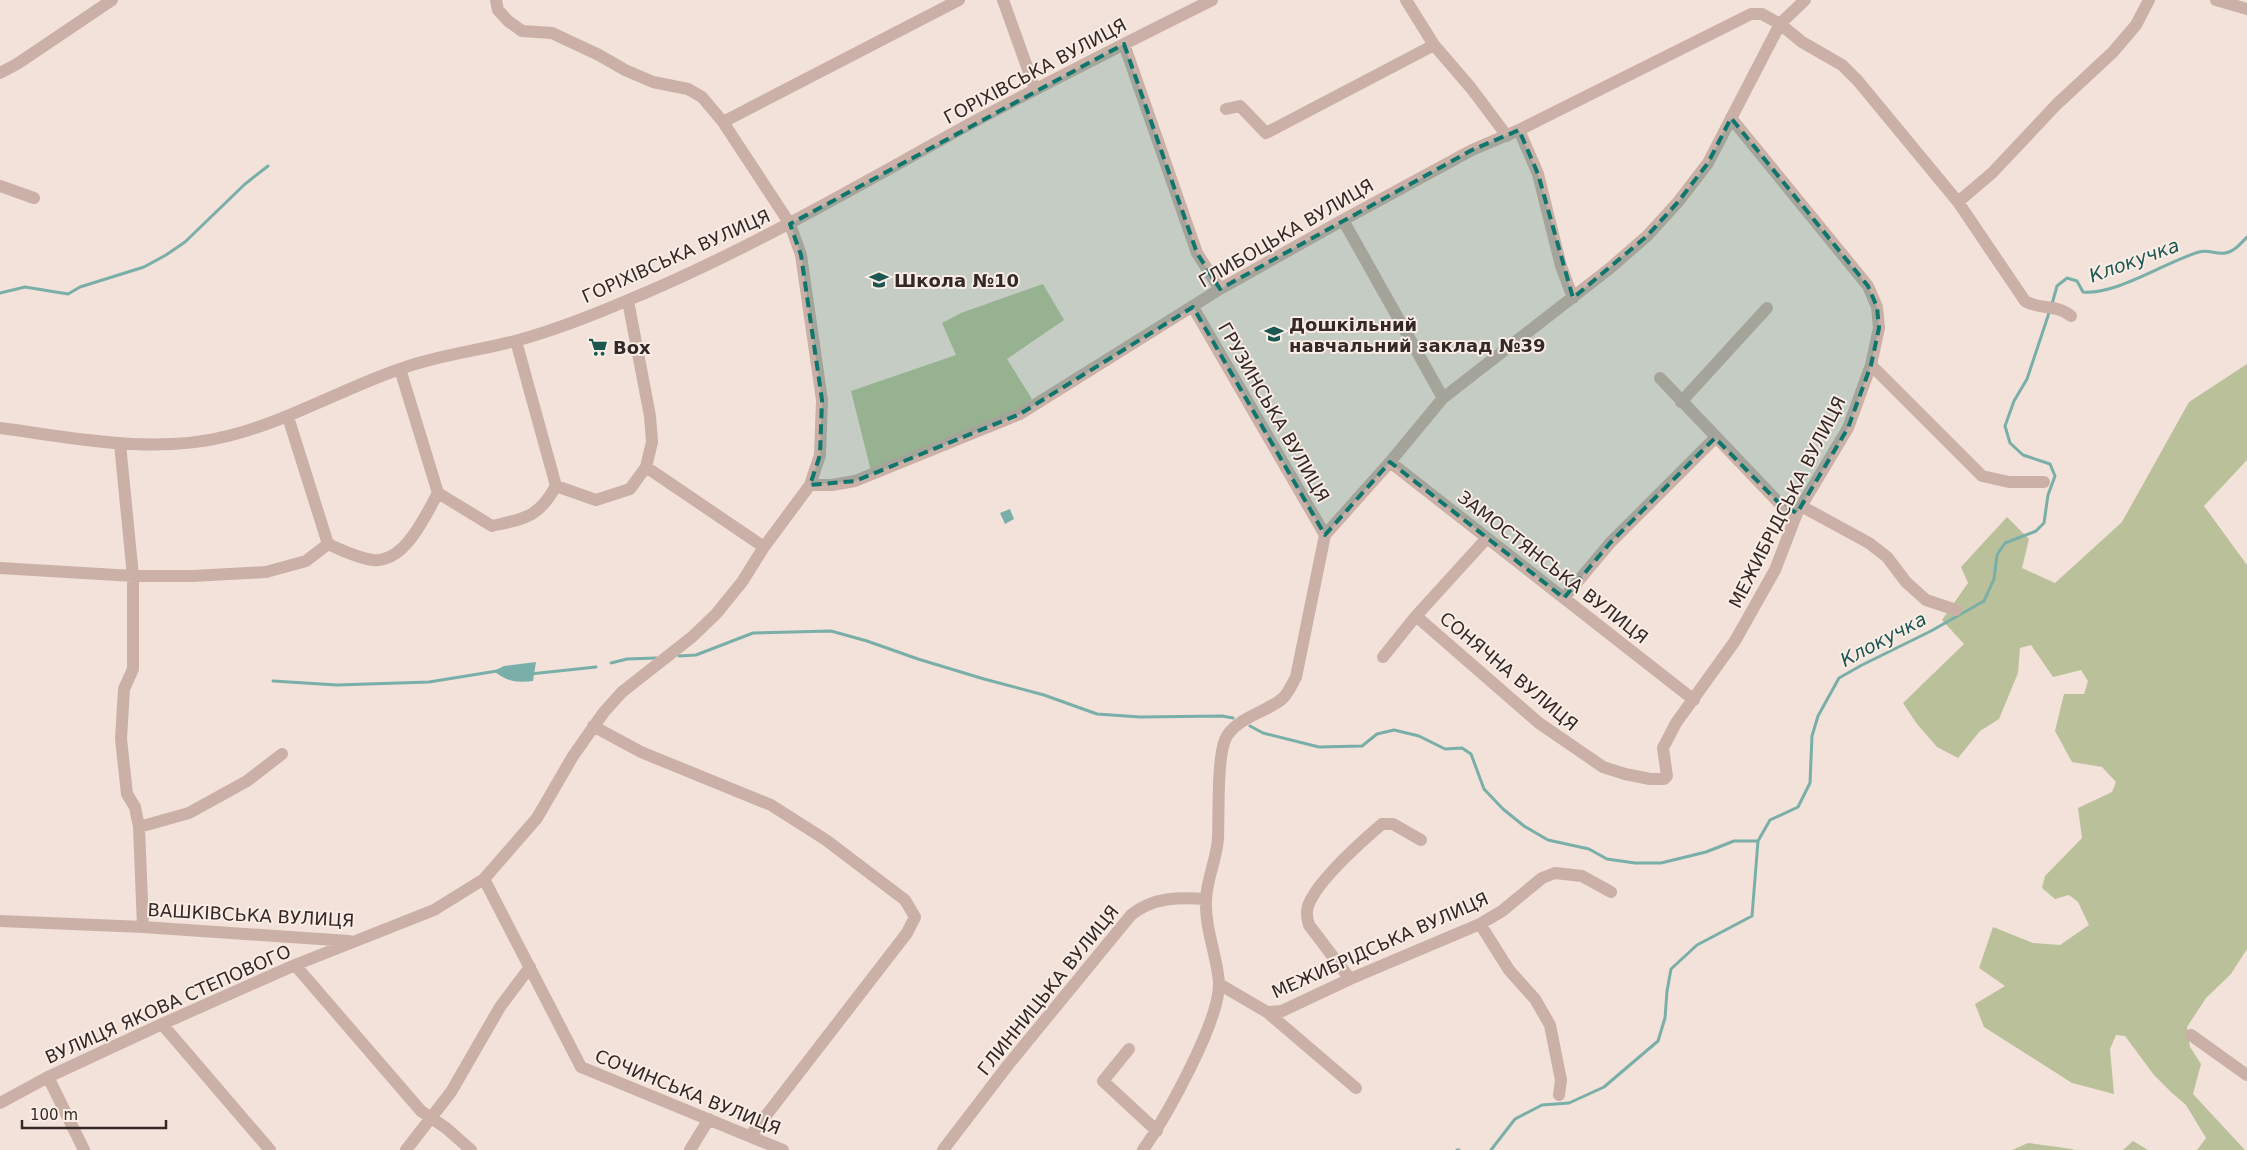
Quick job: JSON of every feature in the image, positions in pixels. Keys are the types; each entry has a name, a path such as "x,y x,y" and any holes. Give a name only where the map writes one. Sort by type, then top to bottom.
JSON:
{"street":[{"path":"0,73 17,64 112,0"},
{"name":"ВАШКІВСЬКА ВУЛИЦЯ","path":"0,921 143,927 353,942 434,910 484,879 537,818 593,726 622,692 692,637 716,614 742,582 764,547 810,485 820,455 822,400 801,255 790,224 723,122 702,97 688,89 653,82 552,33 522,31 508,21 498,10 496,0"},
{"path":"723,122 960,0"},
{"path":"1003,0 1035,90"},
{"name":"ГОРІХІВСЬКА ВУЛИЦЯ","path":"0,428 120,444 155,446 185,444 230,436 288,417 400,369 516,341 628,300 790,224 1035,90 1212,0"},
{"path":"1406,0 1434,45 1471,88 1507,136"},
{"path":"1143,1150 1157,1131 1211,1024 1219,984 1207,928 1206,900 1217,845 1224,741 1229,732 1239,724 1270,708 1284,697 1296,677 1325,535 1390,462 1443,398 1573,298 1647,236 1678,202 1708,163 1780,24 1805,0"},
{"path":"1958,202 1992,173 2058,104 2113,52 2136,25 2149,0"},
{"path":"2216,0 2247,9"},
{"name":"ГЛИБОЦЬКА ВУЛИЦЯ","path":"810,485 832,485 855,481 1020,414 1193,308 1220,289 1344,220 1472,150 1507,136 1750,14 1762,14 1780,24 1802,42 1842,65 1896,125 1958,202 2025,301 2033,306 2065,311 2071,316"},
{"path":"1124,44 1197,253 1220,289"},
{"path":"1226,109 1240,106 1266,133 1434,45"},
{"name":"МЕЖИБРІДСЬКА ВУЛИЦЯ","path":"1664,779 1667,776 1663,748 1676,723 1735,641 1775,570 1799,510 1848,428 1871,365 1879,328 1877,307 1868,286 1731,118"},
{"path":"1519,130 1538,174 1561,266 1573,298"},
{"path":"0,186 34,198"},
{"path":"1344,220 1443,398"},
{"path":"556,486 596,500 630,489 646,467 652,442 650,416 628,300"},
{"name":"ГРУЗИНСЬКА ВУЛИЦЯ","path":"1193,308 1325,535"},
{"path":"1681,402 1767,308"},
{"path":"400,369 438,493 492,526 526,518 546,504 556,486 516,341"},
{"path":"1871,365 1982,476 2009,482 2044,482"},
{"path":"1660,378 1715,438 1781,505 1799,510 1869,543 1887,557 1906,582 1926,600 1956,610"},
{"path":"288,417 328,544 354,555 373,560 389,556 397,552 406,543 438,493"},
{"path":"1564,598 1610,543 1715,438"},
{"path":"120,444 133,576 133,669 124,690 122,739 127,794 135,807 139,827 143,927"},
{"name":"ЗАМОСТЯНСЬКА ВУЛИЦЯ","path":"1390,462 1694,700"},
{"path":"646,467 764,547"},
{"name":"СОНЯЧНА ВУЛИЦЯ","path":"1383,657 1416,616 1487,538"},
{"path":"0,568 133,576 193,576 266,572 306,562 328,544"},
{"name":"СОНЯЧНА ВУЛИЦЯ","path":"1416,616 1539,723 1603,766 1625,774 1650,779 1664,779"},
{"path":"593,726 641,752 771,805 826,840 905,900 914,917 907,933 751,1135"},
{"path":"139,827 189,813 247,781 282,754"},
{"path":"1350,978 1309,926 1306,918 1308,906 1326,878 1361,842 1382,824 1393,824 1421,840"},
{"name":"МЕЖИБРІДСЬКА ВУЛИЦЯ","path":"1267,1012 1282,1011 1350,978 1480,924 1502,911 1542,878 1555,873 1582,876 1611,892"},
{"name":"СОЧИНСЬКА ВУЛИЦЯ","path":"484,879 580,1067 751,1135 781,1150"},
{"name":"ГЛИННИЦЬКА ВУЛИЦЯ","path":"943,1150 1008,1065 1131,915 1142,906 1157,900 1185,897 1206,900"},
{"path":"1480,924 1509,970 1535,999 1550,1025 1561,1080 1559,1095"},
{"name":"ВУЛИЦЯ ЯКОВА СТЕПОВОГО","path":"0,1103 48,1077 162,1024 295,965 353,942"},
{"path":"295,965 421,1111 471,1150"},
{"path":"406,1150 451,1092 500,1007 530,967"},
{"path":"1219,984 1267,1012 1356,1088"},
{"path":"162,1024 270,1150"},
{"path":"2191,1035 2247,1074"},
{"path":"1129,1049 1104,1081 1157,1131"},
{"path":"48,1077 84,1150"},
{"path":"690,1150 708,1119"}],"highlighted area":[{"path":"1124,44 1197,253 1220,289 1472,150 1519,130 1538,174 1573,298 1647,236 1678,202 1708,163 1731,118 1868,286 1877,307 1879,328 1871,365 1848,428 1797,513 1781,505 1715,438 1610,543 1564,598 1390,462 1325,535 1193,307 1020,414 855,481 810,485 820,455 822,400 801,255 790,224"}],"green space":[{"path":"1043,284 1064,320 1007,359 1032,399 1018,410 871,471 851,391 956,355 942,323 961,313"},
{"path":"2247,364 2247,460 2204,506 2247,565 2247,949 2231,974 2206,998 2187,1027 2190,1047 2201,1064 2193,1094 2245,1150 2197,1150 2206,1138 2186,1105 2154,1075 2125,1036 2116,1035 2110,1049 2114,1094 2072,1083 1984,1027 1975,1004 2005,986 1979,968 1993,927 2033,943 2060,945 2089,925 2078,902 2069,895 2055,899 2042,888 2045,876 2082,838 2078,808 2112,792 2116,782 2102,767 2072,762 2055,731 2064,694 2084,694 2088,681 2081,670 2053,677 2031,645 2020,648 2018,673 1999,719 1980,731 1958,758 1937,747 1917,724 1903,703 1964,644 1942,620 1968,583 1961,567 2007,517 2029,539 2022,568 2055,583 2122,522 2189,402"},
{"path":"2133,1141 2148,1150 2123,1150"},
{"path":"2028,1143 2072,1149 2075,1150 2012,1150"}],"water":[{"path":"1010,509 1014,519 1005,524 1000,513"},
{"path":"536,662 533,681 512,681 494,671 504,666"}],"waterway":[{"path":"0,293 25,287 68,294 80,287 144,267 185,242 245,184 268,166"},
{"name":"Клокучка","path":"2052,304 2057,286 2067,278 2077,281 2083,292 2096,292 2126,283 2199,252 2222,253 2231,251 2247,237"},
{"name":"Клокучка","path":"1491,1150 1515,1119 1542,1105 1569,1103 1604,1087 1658,1041 1665,1018 1671,969 1697,945 1752,916 1758,841 1770,820 1798,807 1810,783 1812,736 1818,716 1839,678 1931,631 1984,601 1994,579 1997,555 2005,543 2036,531 2044,523 2048,495 2055,476 2050,464 2023,455 2010,443 2005,426 2014,401 2027,379 2050,310"},
{"path":"679,656 696,655 753,633 831,631 984,679 1044,695 1097,714 1140,717 1222,716 1233,718"},
{"path":"611,663 627,659 656,658"},
{"path":"530,674 596,667"},
{"path":"273,681 337,685 429,682 497,671"},
{"path":"1250,726 1263,733 1319,747 1362,746 1377,734 1394,730 1419,736 1445,749 1462,748 1471,754 1484,789 1503,809 1524,826 1548,840 1589,849 1607,859 1635,863 1661,863 1706,852 1734,841 1758,841"}],"place":[{"name":"Школа №10","path":"879,280"},
{"name":"Дошкільний навчальний заклад №39","path":"1274,334"},
{"name":"Box","path":"598,347"}]}
